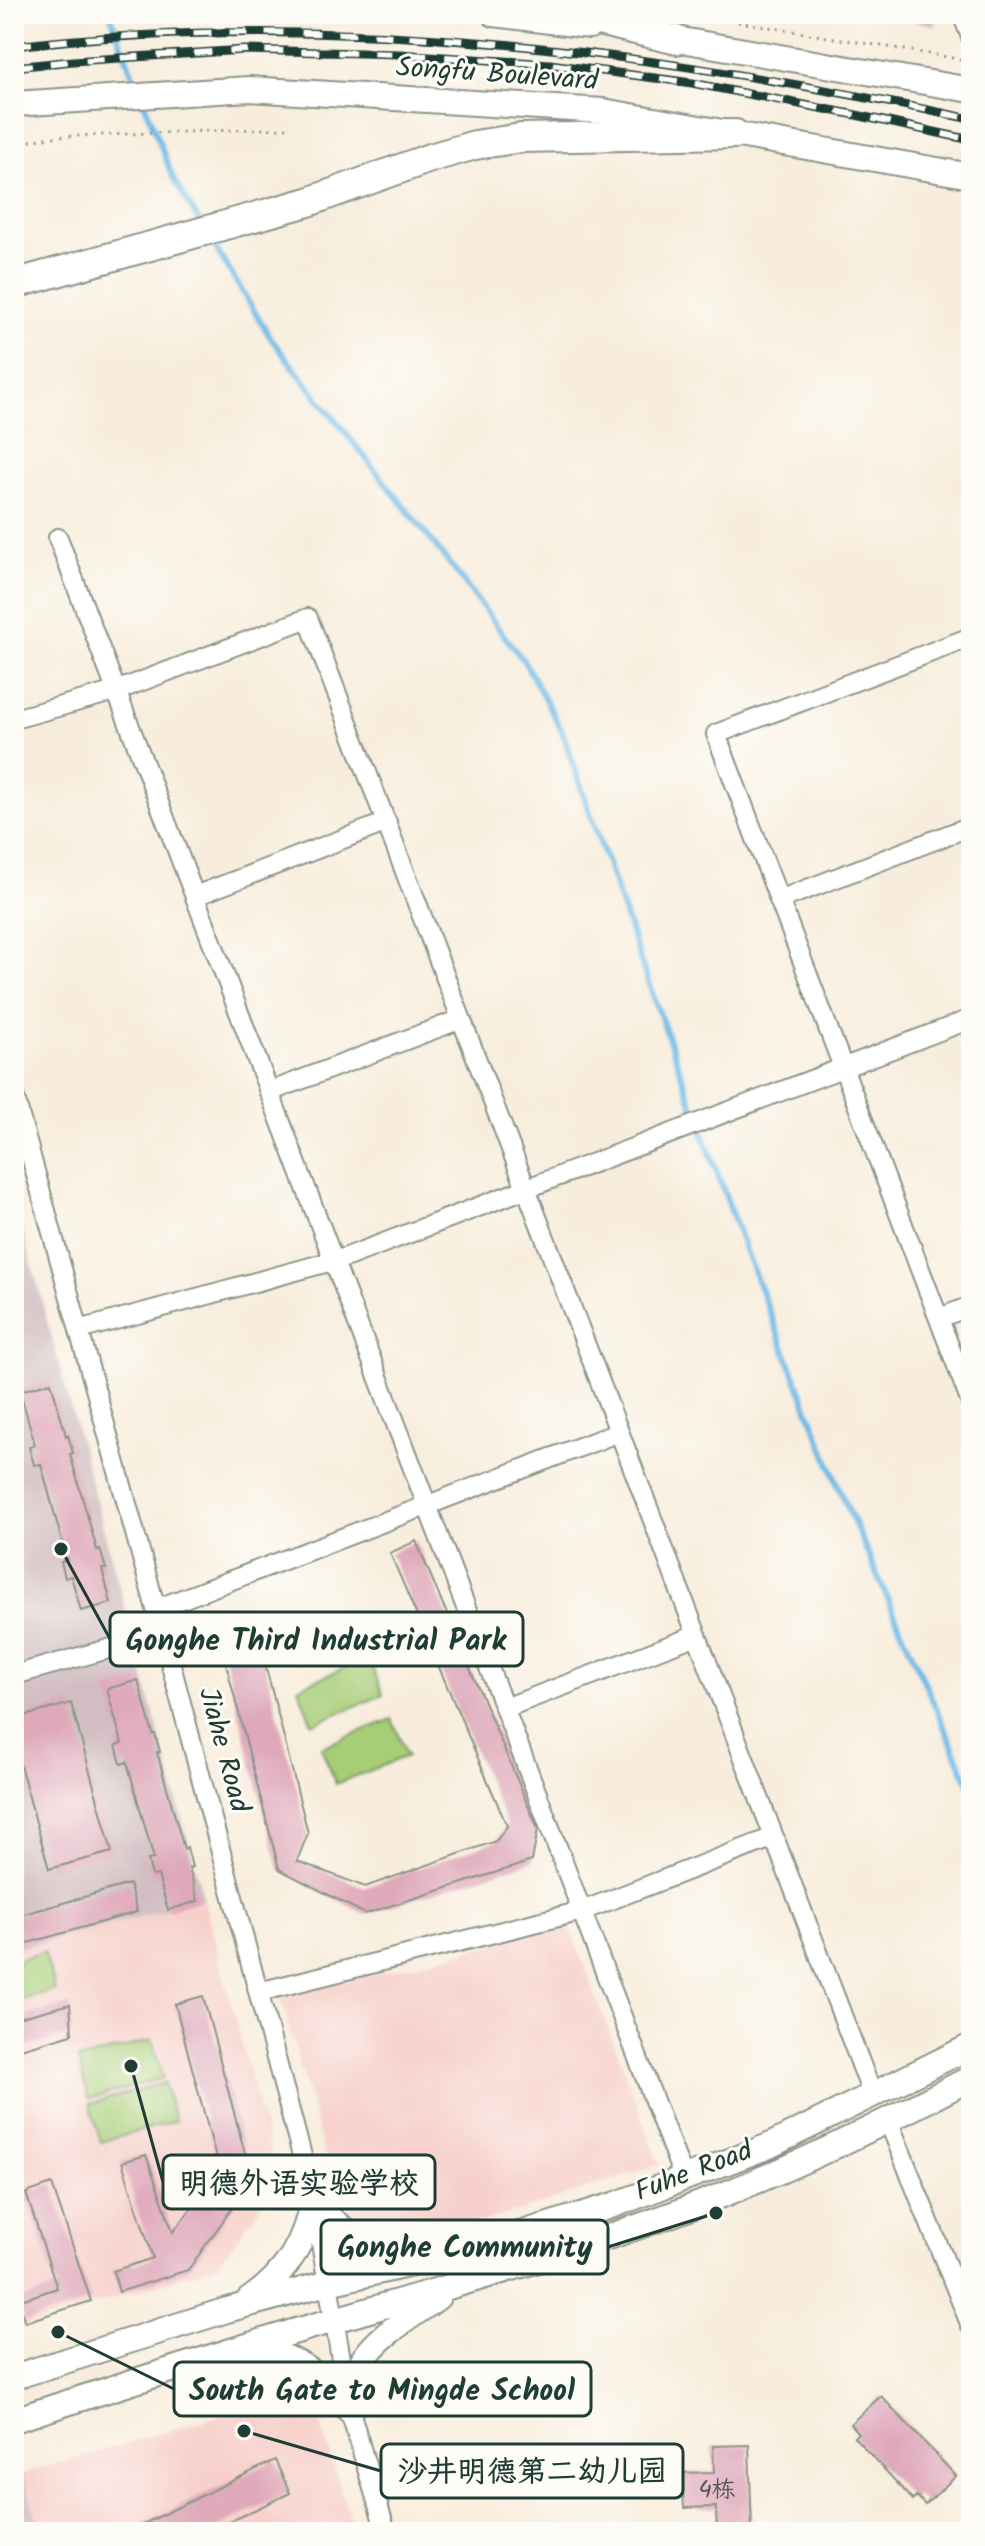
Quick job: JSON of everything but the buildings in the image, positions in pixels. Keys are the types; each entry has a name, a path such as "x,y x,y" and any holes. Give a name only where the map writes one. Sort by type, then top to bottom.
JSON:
{"highway":[{"path":"569,14 677,40"},
{"path":"14,284 308,202 430,158 498,141 735,134"}],"main road":[{"name":"Songfu Boulevard","path":"494,14 613,28 971,90"},
{"name":"Songfu Boulevard","path":"14,104 249,89 603,111 971,176"},
{"name":"Fuhe Road","path":"14,2377 227,2310 531,2232 769,2146 971,2046"},
{"name":"Fuhe Road","path":"14,2420 239,2348 453,2286 690,2207 780,2171 971,2078"},
{"path":"313,2197 338,2227 372,2249 401,2257 431,2259"},
{"path":"227,2310 246,2302 280,2275 303,2238 313,2197"},
{"path":"350,2411 352,2379 368,2351 453,2286"},
{"path":"239,2348 275,2353 308,2368 332,2387 350,2411"}],"street":[{"path":"962,14 971,37"},
{"path":"58,538 684,2179"},
{"path":"14,719 116,691 308,618 873,2096"},
{"path":"971,637 716,734 971,1403"},
{"path":"195,896 387,822"},
{"path":"779,900 971,826"},
{"path":"269,1092 461,1019"},
{"path":"79,1330 334,1260 968,1020"},
{"name":"Jiahe Road","path":"14,1095 163,1634 313,2197 350,2411 386,2532"},
{"path":"939,1318 971,1306"},
{"path":"156,1609 619,1432"},
{"path":"14,1675 163,1634"},
{"path":"505,1708 697,1635"},
{"path":"259,1992 582,1911 774,1837"},
{"path":"888,2120 971,2326"}],"path":[{"path":"738,22 971,61"},
{"path":"14,144 51,137 287,128"}],"shaded area":[{"path":"885,14 931,14 936,26"},
{"path":"14,1198 204,1900 14,1950"},
{"path":"204,1900 278,2181 219,2265 14,2330 14,1950"},
{"path":"569,1925 660,2164 524,2210 414,2240 339,2206 281,1998"},
{"path":"310,2389 354,2532 42,2532 22,2474"},
{"path":"22,2474 42,2532 14,2532 14,2476"}],"green space":[{"path":"369,1658 383,1695 312,1724 298,1687"},
{"path":"392,1719 407,1756 336,1784 321,1747"},
{"path":"44,1952 55,1990 14,2002 14,1961"},
{"path":"152,2040 163,2078 89,2099 78,2060"},
{"path":"164,2083 175,2121 101,2142 90,2104"}],"waterway":[{"path":"110,14 138,89"},
{"path":"144,103 173,178 200,223"},
{"path":"210,239 272,340 525,663 562,731 643,968 747,1255 842,1495 971,1788"}],"railway":[{"path":"14,46 135,36 255,32 376,35 496,44 734,74 971,119"},
{"path":"14,67 244,50 399,54 550,64 692,83 971,140"}],"place":[{"name":"Gonghe Third Industrial Park","path":"61,1549"},
{"name":"明德外语实验学校","path":"131,2066"},
{"name":"Gonghe Community","path":"716,2213"},
{"name":"South Gate to Mingde School","path":"58,2332"},
{"name":"沙井明德第二幼儿园","path":"244,2431"}]}
